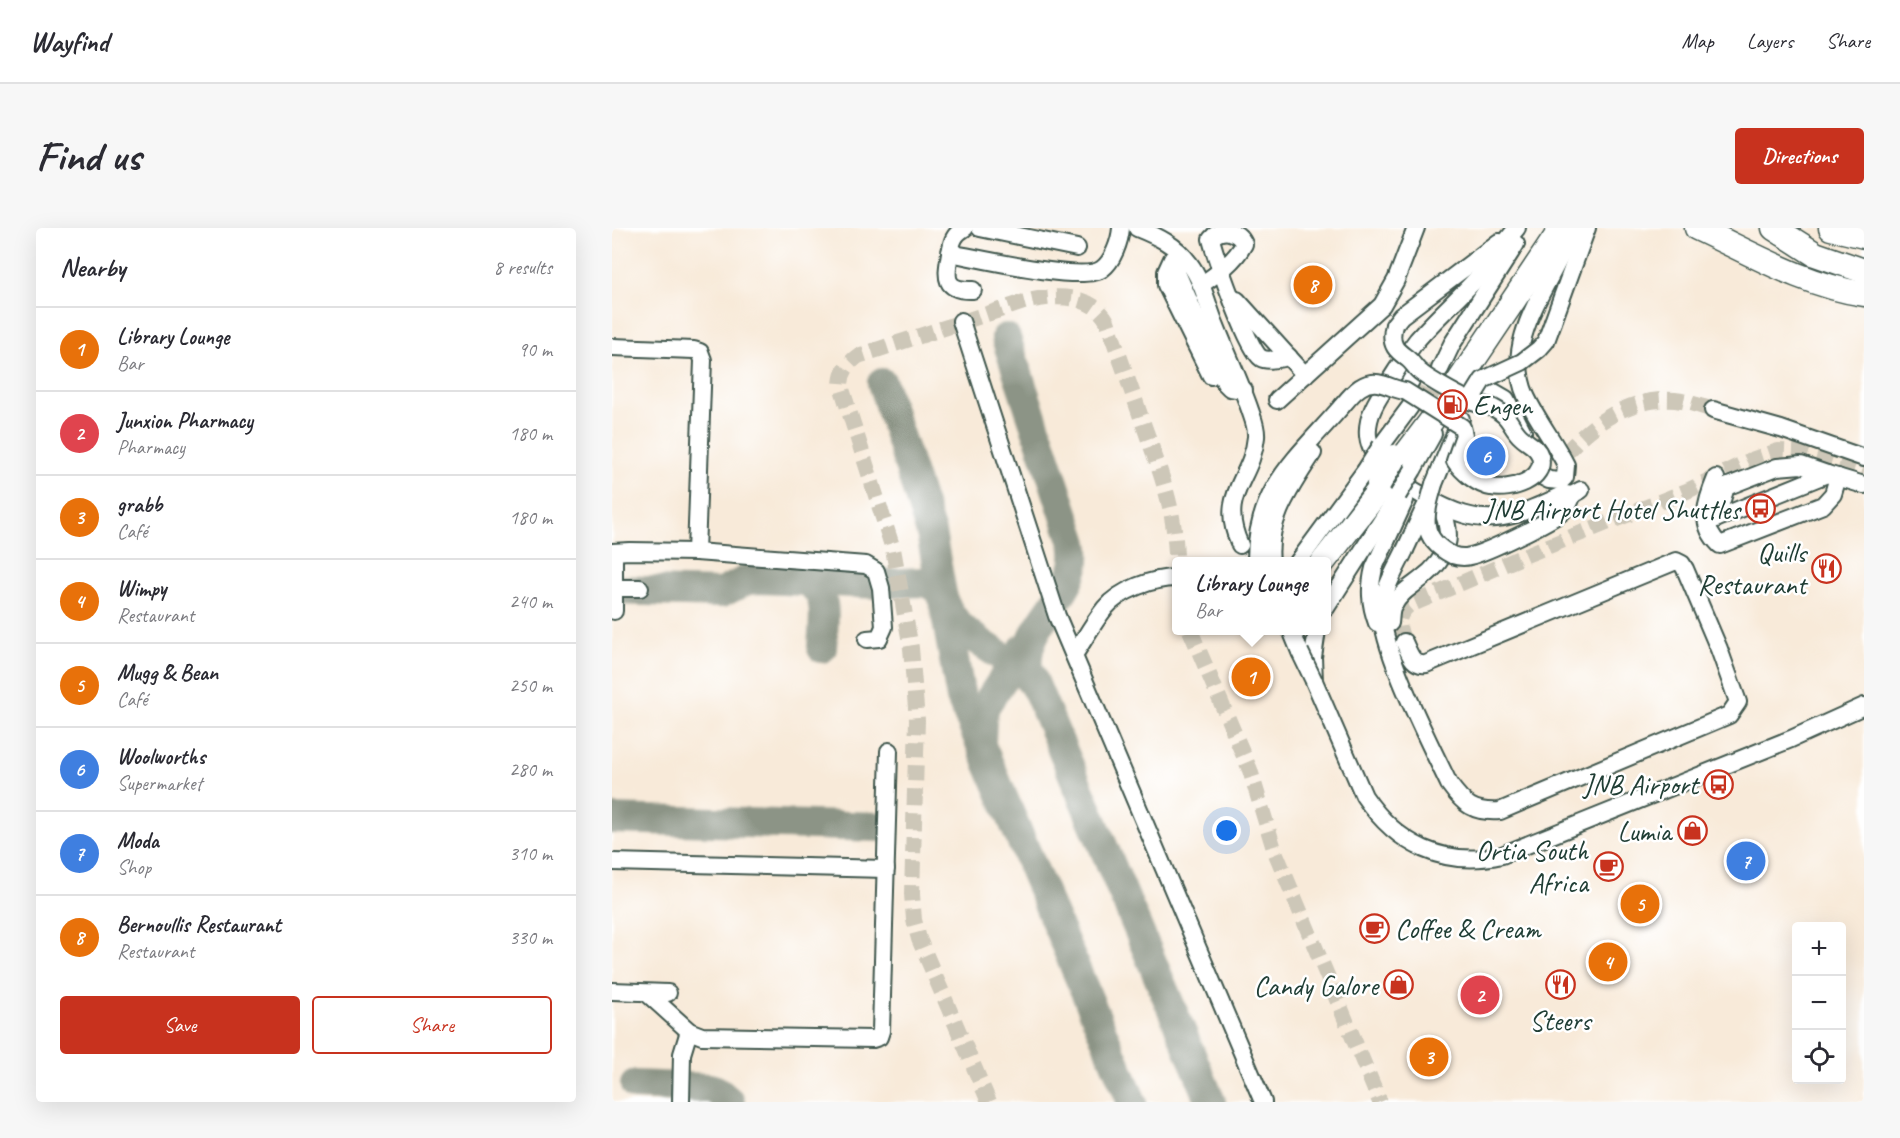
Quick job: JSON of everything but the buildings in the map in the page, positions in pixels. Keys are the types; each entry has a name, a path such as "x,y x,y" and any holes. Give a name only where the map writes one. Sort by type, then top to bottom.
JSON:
{"highway":[{"path":"1459,394 1562,228"},
{"path":"1697,228 1808,280 1844,291 1864,294"},
{"path":"1774,228 1815,254 1864,271"},
{"path":"1832,228 1864,236"},
{"path":"1326,557 1365,507 1386,487 1422,415"}],"street":[{"path":"965,228 958,232 952,240 946,276 951,286 959,290 973,290"},
{"path":"980,228 1077,248"},
{"path":"1137,228 1169,243 1208,307"},
{"path":"1168,228 1185,252 1179,261 1178,275 1225,383 1230,388 1244,390"},
{"path":"1277,400 1382,305 1396,280 1416,228"},
{"path":"1493,519 1519,510 1534,501 1542,493 1545,478 1564,456 1526,396 1518,356 1524,331 1573,228"},
{"path":"1422,415 1488,377 1522,362 1543,345 1587,228"},
{"path":"1459,394 1434,484 1427,512 1427,528 1434,543 1452,555 1464,558 1482,553 1538,525 1565,509 1576,492 1566,494 1519,515 1493,519 1467,516 1440,505 1403,483 1384,467 1369,443 1370,417 1377,401 1410,349 1519,229"},
{"path":"1519,229 1401,316 1394,325 1392,334 1394,345 1417,370 1459,394 1497,409 1519,435 1535,447 1541,458 1541,465 1536,475 1528,481 1504,487 1491,487 1460,469 1455,461 1464,430 1459,394 1452,344 1519,229"},
{"path":"950,253 1060,273 1089,274 1101,270 1113,255 1119,230 1179,261 1201,285 1208,307 1244,390 1256,434 1232,508 1233,526 1251,552"},
{"path":"1201,285 1221,271 1226,288 1305,375"},
{"path":"962,321 1058,616 1263,1102"},
{"path":"612,347 700,352 703,360 696,552"},
{"path":"1417,370 1422,415"},
{"path":"1251,552 1263,510 1272,490 1356,390 1371,383 1422,415"},
{"path":"1459,394 1503,398 1524,432"},
{"path":"1271,557 1270,549 1278,510 1342,406"},
{"path":"1713,410 1781,429 1864,458"},
{"path":"1735,511 1726,487 1757,475 1802,465 1864,485"},
{"path":"1757,475 1735,511 1713,535 1720,545 1823,505 1833,494 1832,476"},
{"path":"1735,511 1757,475"},
{"path":"1716,478 1705,512 1735,511 1832,476"},
{"path":"1390,653 1381,614 1385,593 1434,484"},
{"path":"1301,557 1326,523 1386,487"},
{"path":"1331,600 1365,546 1386,487"},
{"path":"1386,487 1370,590 1372,610 1439,763 1458,798 1470,807 1483,812 1500,812 1729,715 1736,707 1738,700 1715,639 1682,564 1676,561 1426,664 1415,663 1404,642"},
{"path":"1390,653 1389,630 1392,608 1402,594 1438,564 1447,546 1448,523 1440,505"},
{"path":"614,611 613,552 696,552 861,563 876,572 880,580 884,627 879,638 867,639"},
{"path":"1074,655 1106,607 1117,597 1137,587 1164,578 1172,578"},
{"path":"614,588 640,588"},
{"path":"1314,681 1313,657 1316,635"},
{"path":"1291,637 1314,681 1364,796 1374,811 1396,833 1413,845 1449,857 1480,860 1502,855 1791,739 1864,706"},
{"path":"646,993 689,1031 702,1036 873,1039 879,1037 889,751"},
{"path":"612,862 886,869"},
{"path":"612,992 668,993"},
{"path":"681,1102 682,1054 689,1031"}],"taxiway":[{"path":"1006,338 1074,543 1075,561 1071,577 1034,635 1029,651 1028,668 1211,1102"},
{"path":"882,383 931,533 961,698 1132,1102"},
{"path":"612,590 721,593 747,580 760,579 880,584 923,582 935,586 943,597"},
{"path":"801,580 811,584 822,598 824,607 822,648"},
{"path":"947,608 966,632 1016,666 1036,689"},
{"path":"981,742 985,706 1023,649"},
{"path":"612,819 881,827"},
{"path":"635,1085 709,1088 716,1090 730,1102"}],"tunnel":[{"path":"989,1102 919,939 914,920 912,894 917,720 911,648 893,549 841,386 845,369 858,356 1024,302 1058,297 1081,300 1091,305 1107,321 1162,476 1173,526 1176,557"},
{"path":"1418,412 1440,369"},
{"path":"1565,454 1589,430 1617,412 1632,406 1665,400 1682,401 1713,410"},
{"path":"1404,642 1400,632 1399,618 1408,606 1531,553 1687,491 1751,460 1778,451 1799,452 1864,472"},
{"path":"1192,635 1250,770 1274,849 1380,1102"}],"place":[{"name":"Bernoullis Restaurant","path":"1313,285"},
{"name":"Engen","path":"1452,405"},
{"name":"Woolworths","path":"1486,456"},
{"name":"JNB Airport Hotel Shuttles","path":"1761,509"},
{"name":"Quills Restaurant","path":"1827,568"},
{"name":"Library Lounge","path":"1251,677"},
{"name":"JNB Airport","path":"1719,784"},
{"name":"Lumia","path":"1692,831"},
{"name":"Moda","path":"1746,861"},
{"name":"Ortia South Africa","path":"1609,866"},
{"name":"Mugg & Bean","path":"1640,904"},
{"name":"Coffee & Cream","path":"1374,928"},
{"name":"Wimpy","path":"1608,962"},
{"name":"Steers","path":"1560,984"},
{"name":"Candy Galore","path":"1399,985"},
{"name":"Junxion Pharmacy","path":"1480,995"},
{"name":"grabb","path":"1429,1057"}]}
